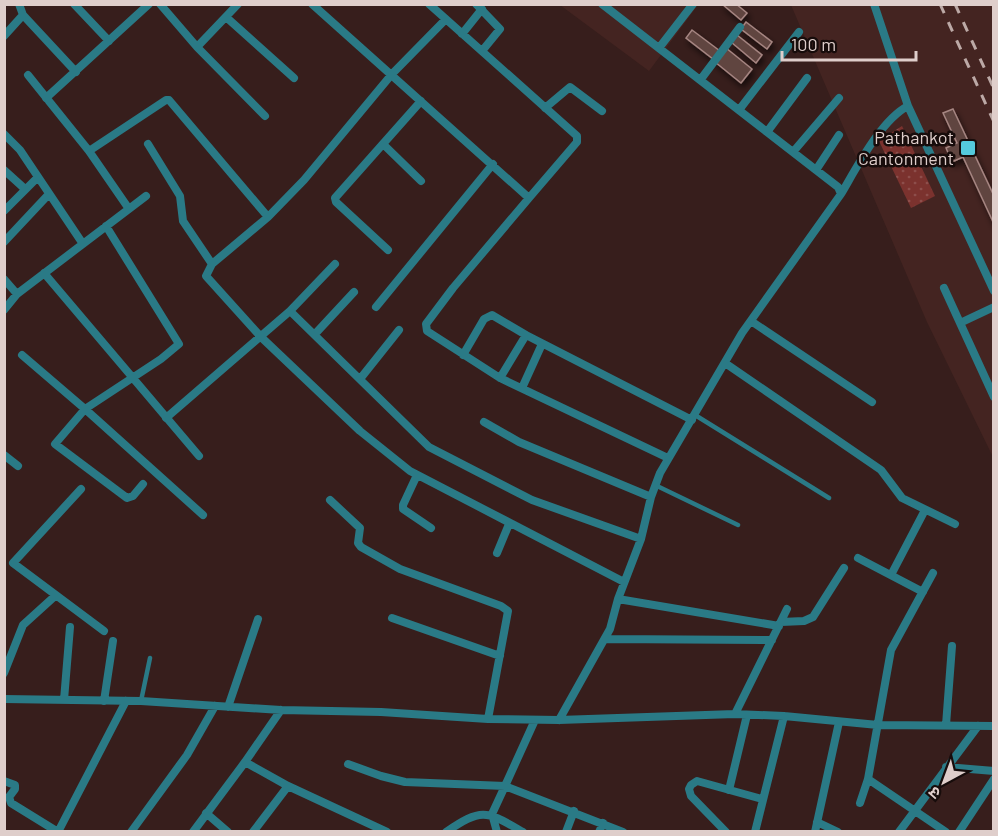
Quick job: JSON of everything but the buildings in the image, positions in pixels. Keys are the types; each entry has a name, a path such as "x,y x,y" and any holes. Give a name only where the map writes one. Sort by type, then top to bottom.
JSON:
{"street":[{"path":"19,4 23,15 76,72"},
{"path":"74,4 110,41"},
{"path":"46,98 149,4"},
{"path":"160,4 197,47 265,116"},
{"path":"197,47 238,4"},
{"path":"312,4 529,198"},
{"path":"429,4 577,136 577,142 453,288 426,324 426,328 431,334 500,378 668,458"},
{"path":"602,4 838,187 841,194"},
{"path":"659,48 693,4"},
{"path":"874,4 908,106 993,291"},
{"path":"462,34 478,7 500,29 482,51"},
{"path":"4,36 23,15"},
{"path":"226,17 294,78"},
{"path":"446,19 392,74 304,180 268,217 212,264 206,273 208,279 261,337 360,431 417,475 624,582"},
{"path":"700,80 740,27"},
{"path":"739,110 799,32"},
{"path":"28,75 90,152 129,209"},
{"path":"767,132 807,78"},
{"path":"545,108 570,87 602,111"},
{"path":"793,152 838,98"},
{"path":"90,152 166,100 170,100 268,217"},
{"path":"388,249 335,200 422,101"},
{"path":"559,720 606,639 618,599 641,539 651,497 668,458 751,321 841,194 871,146 896,112 908,106"},
{"path":"4,134 20,150 83,244"},
{"path":"816,170 839,135"},
{"path":"148,144 180,196 183,221 212,264"},
{"path":"383,144 421,181"},
{"path":"376,307 493,164"},
{"path":"4,170 25,189"},
{"path":"4,212 38,177"},
{"path":"4,242 49,194"},
{"path":"4,310 17,294 146,196"},
{"path":"106,226 179,342 176,347 86,409 56,442 56,447 127,498 133,496 143,484"},
{"path":"166,418 290,311 335,264"},
{"path":"44,273 199,456"},
{"path":"4,279 17,294"},
{"path":"944,288 993,397"},
{"path":"315,334 354,291"},
{"path":"960,323 993,307"},
{"path":"290,311 429,447 532,500 641,539"},
{"path":"464,354 484,319 489,315 542,344 693,417"},
{"path":"751,321 872,402"},
{"path":"360,379 399,330"},
{"path":"500,378 526,335"},
{"path":"522,388 542,344"},
{"path":"22,355 86,409 203,515"},
{"path":"725,363 880,470 898,494 954,524"},
{"path":"484,422 519,442 651,497"},
{"path":"4,455 18,466"},
{"path":"417,475 403,505 403,510 431,528"},
{"path":"81,489 13,563 104,632"},
{"path":"330,500 360,528 358,543 361,547 400,569 506,608 509,615 488,719"},
{"path":"891,575 925,510"},
{"path":"497,553 509,524"},
{"path":"858,558 922,592"},
{"path":"618,599 780,624 804,621 813,618 844,568"},
{"path":"860,803 868,779 891,650 933,573"},
{"path":"4,673 23,625 55,596"},
{"path":"735,714 787,609"},
{"path":"392,618 500,656"},
{"path":"228,706 258,619"},
{"path":"64,700 70,627"},
{"path":"606,639 772,640"},
{"path":"104,701 113,641"},
{"path":"946,725 952,646"},
{"path":"4,699 141,701 488,719 559,720 735,714 878,725 993,726"},
{"path":"4,781 15,785 9,797 11,803 58,831 126,702"},
{"path":"131,831 187,755 215,706"},
{"path":"193,831 245,762 280,710"},
{"path":"729,790 747,715"},
{"path":"755,831 784,716"},
{"path":"497,831 492,814 535,720"},
{"path":"838,831 816,827 839,722"},
{"path":"898,831 978,726"},
{"path":"245,762 288,786 387,831"},
{"path":"348,764 405,782 505,786 574,811 601,827 622,831"},
{"path":"946,767 993,771"},
{"path":"868,779 946,831"},
{"path":"959,831 993,779"},
{"path":"726,831 691,796 689,789 691,785 697,781 762,799"},
{"path":"253,831 288,786"},
{"path":"566,831 574,811"},
{"path":"206,813 228,831"},
{"path":"446,831 476,815 492,814 523,831"},
{"path":"364,831 372,825"}],"lane":[{"path":"693,417 829,498"},
{"path":"655,486 738,525"},
{"path":"141,701 150,658"}],"shaded area":[{"path":"560,5 698,5 649,71"},
{"path":"791,5 993,5 993,457 927,322"},
{"path":"902,126 935,196 911,208 879,141"}],"railway":[{"path":"940,4 994,122"},
{"path":"955,4 994,89"}],"place":[{"name":"Pathankot Cantonment","path":"968,148"}]}
